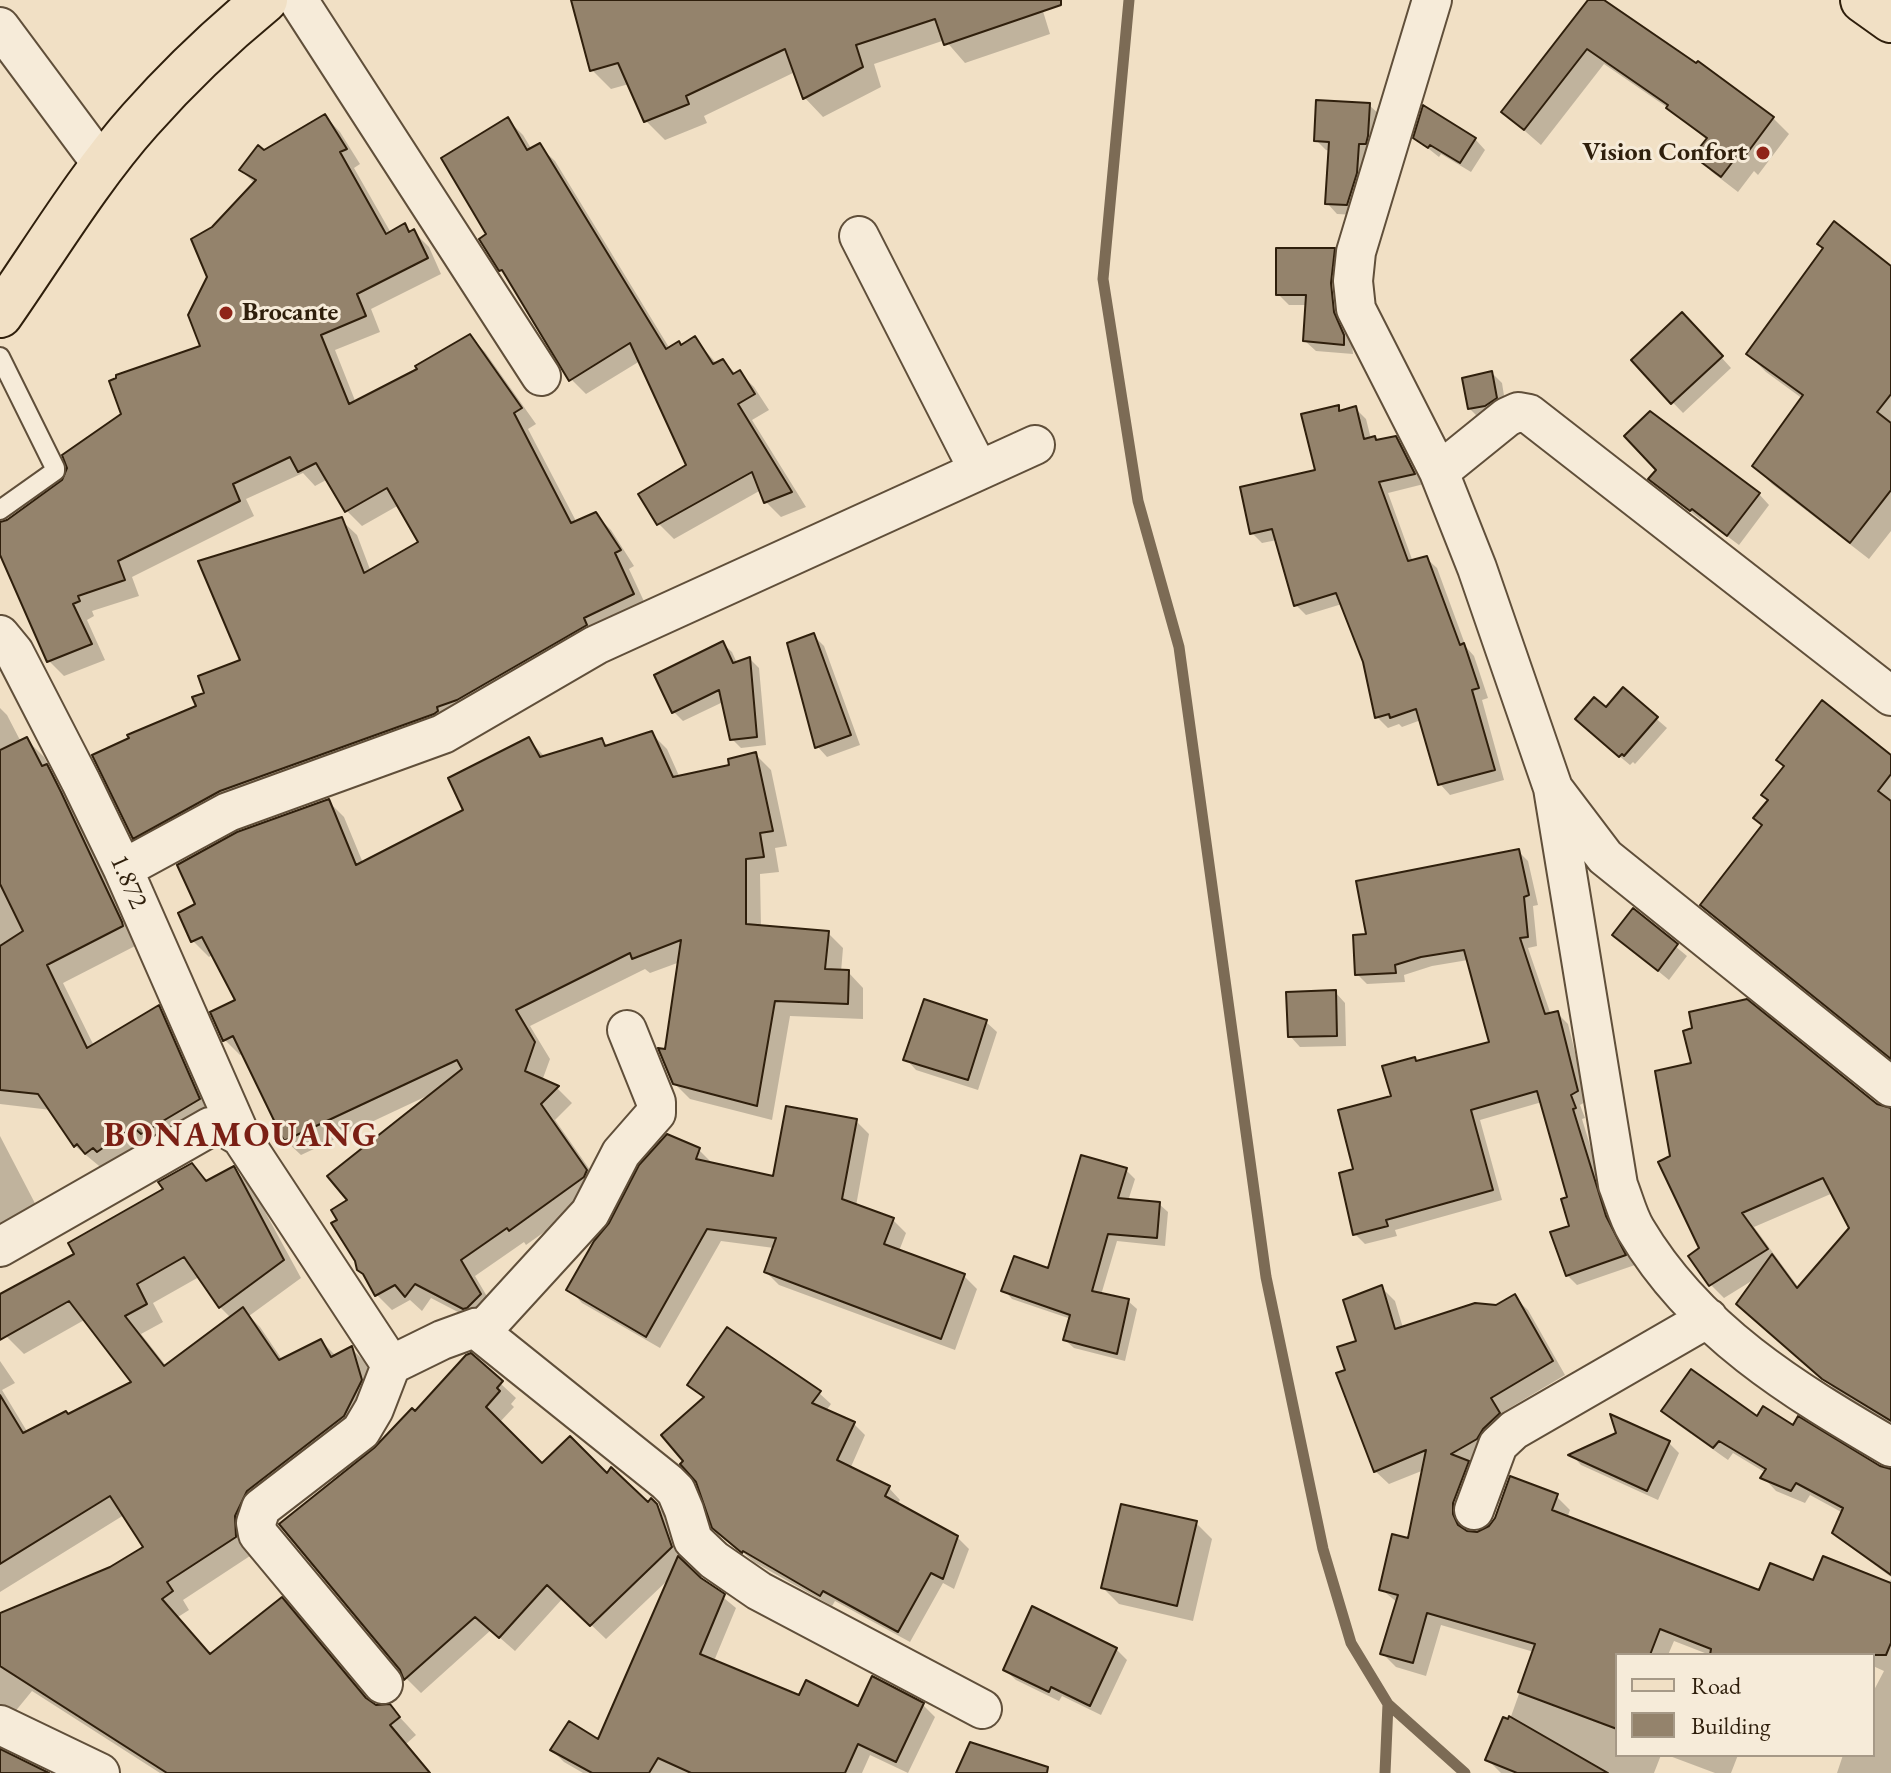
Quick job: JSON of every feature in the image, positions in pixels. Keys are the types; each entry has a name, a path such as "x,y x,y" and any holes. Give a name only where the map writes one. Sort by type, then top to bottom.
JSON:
{"main road":[{"path":"0,315 139,121 204,52 265,0"},
{"path":"1863,0 1891,20"}],"street":[{"path":"298,0 541,376"},
{"path":"1432,0 1356,252 1353,281 1356,309 1439,472 1477,568 1553,788 1618,1185 1635,1228 1669,1278 1745,1355 1797,1392 1891,1447"},
{"path":"0,27 104,167"},
{"path":"859,236 978,469"},
{"path":"1439,472 1507,417 1518,412 1529,414 1891,696"},
{"path":"123,869 228,812 443,734 596,645 1035,445"},
{"name":"1.872","path":"0,635 14,652 123,869 241,1137 391,1365"},
{"path":"1553,788 1605,857 1891,1087"},
{"path":"482,1331 590,1213 621,1153 656,1113 656,1102 627,1030"},
{"path":"0,1247 210,1127 223,1126 241,1137"},
{"path":"1474,1510 1498,1445 1514,1430 1708,1318"},
{"path":"383,1684 258,1534 256,1523 261,1508 361,1431 374,1409 391,1365 475,1328 667,1482 676,1491 693,1540 714,1560 759,1591 982,1709"},
{"path":"0,1725 100,1773"}],"lane":[{"path":"0,357 55,471 0,510"}],"building":[{"path":"571,0 1061,0 1061,5 944,45 935,19 856,45 863,67 803,99 785,49 686,96 689,104 644,122 618,63 590,71"},
{"path":"1588,0 1604,0 1696,63 1698,61 1774,117 1742,160 1737,156 1721,177 1693,156 1707,138 1666,108 1668,105 1587,49 1524,130 1501,112"},
{"path":"1316,100 1370,103 1368,136 1366,144 1359,144 1357,173 1347,205 1325,204 1329,142 1314,141"},
{"path":"1423,105 1476,138 1460,163 1413,138"},
{"path":"325,114 347,149 340,152 386,234 405,223 409,232 414,229 428,258 357,294 366,316 321,335 349,404 417,369 415,366 470,334 522,408 514,413 571,523 596,512 621,550 615,553 634,594 584,618 587,625 457,700 437,707 438,711 434,714 220,791 133,839 92,755 129,738 127,735 196,706 192,697 204,693 198,676 240,660 198,561 342,517 364,573 418,542 387,488 345,512 316,463 298,472 290,457 233,484 240,501 118,561 125,580 78,596 80,601 73,604 92,644 47,662 0,555 0,522 62,480 67,468 62,455 121,414 109,381 116,375 200,346 188,315 207,277 191,239 212,227 256,180 239,170 258,145 264,150"},
{"path":"508,117 527,150 540,143 666,349 679,341 681,345 695,336 713,364 723,359 733,374 740,370 755,394 738,404 792,492 764,503 752,472 657,525 638,494 686,465 630,343 569,381 502,270 499,271 479,239 486,234 441,158"},
{"path":"1834,221 1891,266 1891,394 1877,412 1891,423 1891,490 1850,543 1752,466 1803,395 1746,354 1823,248 1817,244"},
{"path":"1276,248 1335,248 1331,283 1334,312 1344,335 1344,345 1303,341 1306,295 1276,295"},
{"path":"1682,312 1723,356 1671,404 1631,360"},
{"path":"1492,371 1497,398 1485,406 1468,409 1462,378"},
{"path":"1339,405 1339,411 1356,406 1364,439 1396,436 1415,474 1379,482 1408,561 1427,556 1460,645 1464,643 1479,688 1472,690 1495,770 1438,785 1416,709 1390,718 1389,714 1375,718 1363,662 1336,593 1294,606 1272,529 1250,534 1240,487 1315,470 1301,414"},
{"path":"1650,411 1760,493 1727,536 1648,479 1656,470 1624,436"},
{"path":"814,633 851,735 815,748 787,643"},
{"path":"723,641 733,663 750,657 757,737 730,740 719,690 672,713 654,675"},
{"path":"1623,687 1658,717 1624,756 1619,757 1575,719 1594,697 1606,707"},
{"path":"1822,700 1891,755 1891,774 1878,791 1891,801 1891,1059 1700,905 1762,825 1753,818 1768,800 1761,795 1784,766 1776,760"},
{"path":"652,731 673,777 729,765 728,759 756,752 773,831 760,833 764,857 746,859 746,924 829,931 825,969 849,970 848,1004 775,1001 757,1106 673,1084 658,1048 665,1049 681,940 632,959 630,953 516,1010 535,1042 525,1071 559,1086 541,1104 587,1170 584,1177 509,1231 507,1228 461,1260 481,1294 467,1308 463,1309 415,1284 405,1297 395,1285 375,1296 331,1223 337,1220 331,1210 347,1200 327,1176 462,1069 457,1060 284,1141 233,1036 223,1041 210,1012 235,1000 202,937 191,942 178,913 195,904 177,865 237,832 329,799 356,865 463,810 448,778 529,737 540,757 602,738 605,746"},
{"path":"27,737 42,766 47,764 123,926 47,965 87,1048 159,1005 200,1099 141,1134 133,1127 97,1152 93,1148 85,1154 77,1144 74,1147 38,1094 0,1090 0,946 23,931 0,884 0,750"},
{"path":"1519,849 1529,895 1524,897 1528,937 1520,938 1545,1014 1558,1011 1578,1091 1571,1095 1576,1108 1573,1109 1606,1216 1626,1255 1566,1276 1550,1232 1569,1226 1561,1199 1567,1197 1537,1091 1471,1110 1493,1190 1386,1220 1388,1226 1353,1235 1339,1173 1353,1169 1338,1110 1391,1096 1382,1066 1415,1057 1416,1061 1489,1042 1464,950 1395,965 1396,973 1355,975 1353,935 1366,934 1356,881"},
{"path":"1633,908 1678,944 1658,971 1612,935"},
{"path":"1336,990 1337,1036 1288,1037 1286,992"},
{"path":"924,999 987,1020 968,1080 903,1060"},
{"path":"1747,999 1877,1104 1891,1108 1891,1421 1822,1379 1736,1304 1772,1254 1797,1288 1849,1228 1823,1178 1742,1213 1768,1249 1709,1286 1688,1256 1699,1248 1658,1162 1670,1156 1655,1071 1691,1063 1683,1031 1692,1028 1689,1012"},
{"path":"786,1106 857,1119 842,1199 894,1218 884,1244 965,1274 941,1339 764,1272 776,1238 707,1229 646,1337 566,1290 594,1241 609,1223 639,1165 667,1134 700,1148 696,1159 773,1176"},
{"path":"1081,1155 1127,1168 1118,1198 1160,1202 1157,1238 1108,1234 1092,1291 1129,1299 1117,1354 1063,1340 1070,1315 1001,1291 1014,1256 1048,1268"},
{"path":"192,1163 206,1181 234,1166 284,1260 219,1308 184,1257 137,1284 147,1304 125,1316 164,1366 243,1307 279,1360 321,1339 331,1357 352,1346 362,1380 344,1416 247,1491 235,1516 236,1537 167,1582 173,1591 162,1599 210,1654 282,1597 366,1698 376,1705 390,1704 400,1717 390,1725 430,1773 167,1773 0,1666 0,1613 110,1567 143,1547 110,1496 0,1564 0,1395 23,1433 131,1382 69,1301 0,1340 0,1294 74,1254 68,1243 163,1189 158,1182"},
{"path":"1382,1285 1395,1329 1475,1303 1496,1305 1515,1294 1553,1361 1491,1398 1500,1413 1477,1439 1451,1454 1469,1461 1453,1503 1453,1514 1458,1525 1467,1531 1477,1532 1489,1526 1495,1518 1510,1476 1558,1494 1552,1510 1759,1590 1770,1563 1813,1580 1823,1556 1891,1583 1891,1643 1886,1655 1710,1653 1711,1649 1660,1629 1651,1653 1615,1653 1615,1728 1518,1692 1535,1644 1427,1613 1413,1663 1380,1654 1398,1595 1379,1590 1392,1534 1408,1538 1426,1450 1374,1472 1336,1373 1345,1370 1337,1347 1356,1341 1343,1300"},
{"path":"727,1327 821,1391 812,1403 855,1422 837,1460 890,1486 885,1496 958,1536 943,1579 931,1573 898,1632 823,1591 820,1596 742,1553 712,1528 696,1482 661,1435 704,1397 687,1385"},
{"path":"471,1353 503,1381 497,1388 500,1391 486,1407 542,1463 570,1436 607,1473 611,1467 648,1502 651,1498 657,1504 672,1547 590,1626 547,1585 499,1638 475,1617 404,1680 400,1670 279,1524 374,1448"},
{"path":"1691,1369 1757,1416 1763,1406 1793,1425 1798,1416 1880,1466 1891,1469 1891,1575 1832,1533 1843,1508 1796,1483 1791,1491 1760,1478 1766,1469 1719,1441 1713,1448 1661,1411"},
{"path":"1610,1414 1670,1441 1647,1491 1568,1455 1616,1433"},
{"path":"1121,1504 1197,1521 1177,1606 1101,1588"},
{"path":"678,1556 701,1578 725,1594 700,1654 799,1695 806,1680 858,1706 872,1676 924,1703 896,1762 858,1744 845,1773 691,1773 658,1758 649,1773 592,1773 550,1750 569,1721 598,1739"},
{"path":"1032,1606 1117,1648 1090,1706 1051,1687 1049,1692 1003,1670"},
{"path":"1509,1716 1608,1773 1517,1773 1485,1760 1503,1717 1508,1719"},
{"path":"970,1742 1048,1767 1047,1773 956,1773"},
{"path":"0,1749 49,1773 0,1773"}],"waterway":[{"path":"1129,0 1103,279 1138,501 1179,647 1266,1277 1323,1549 1351,1643 1388,1704 1465,1773"},
{"path":"1385,1773 1388,1704"}],"place":[{"name":"Vision Confort","path":"1763,153"},
{"name":"Brocante","path":"226,313"}],"district":[{"name":"BONAMOUANG","path":"241,1137"}]}
